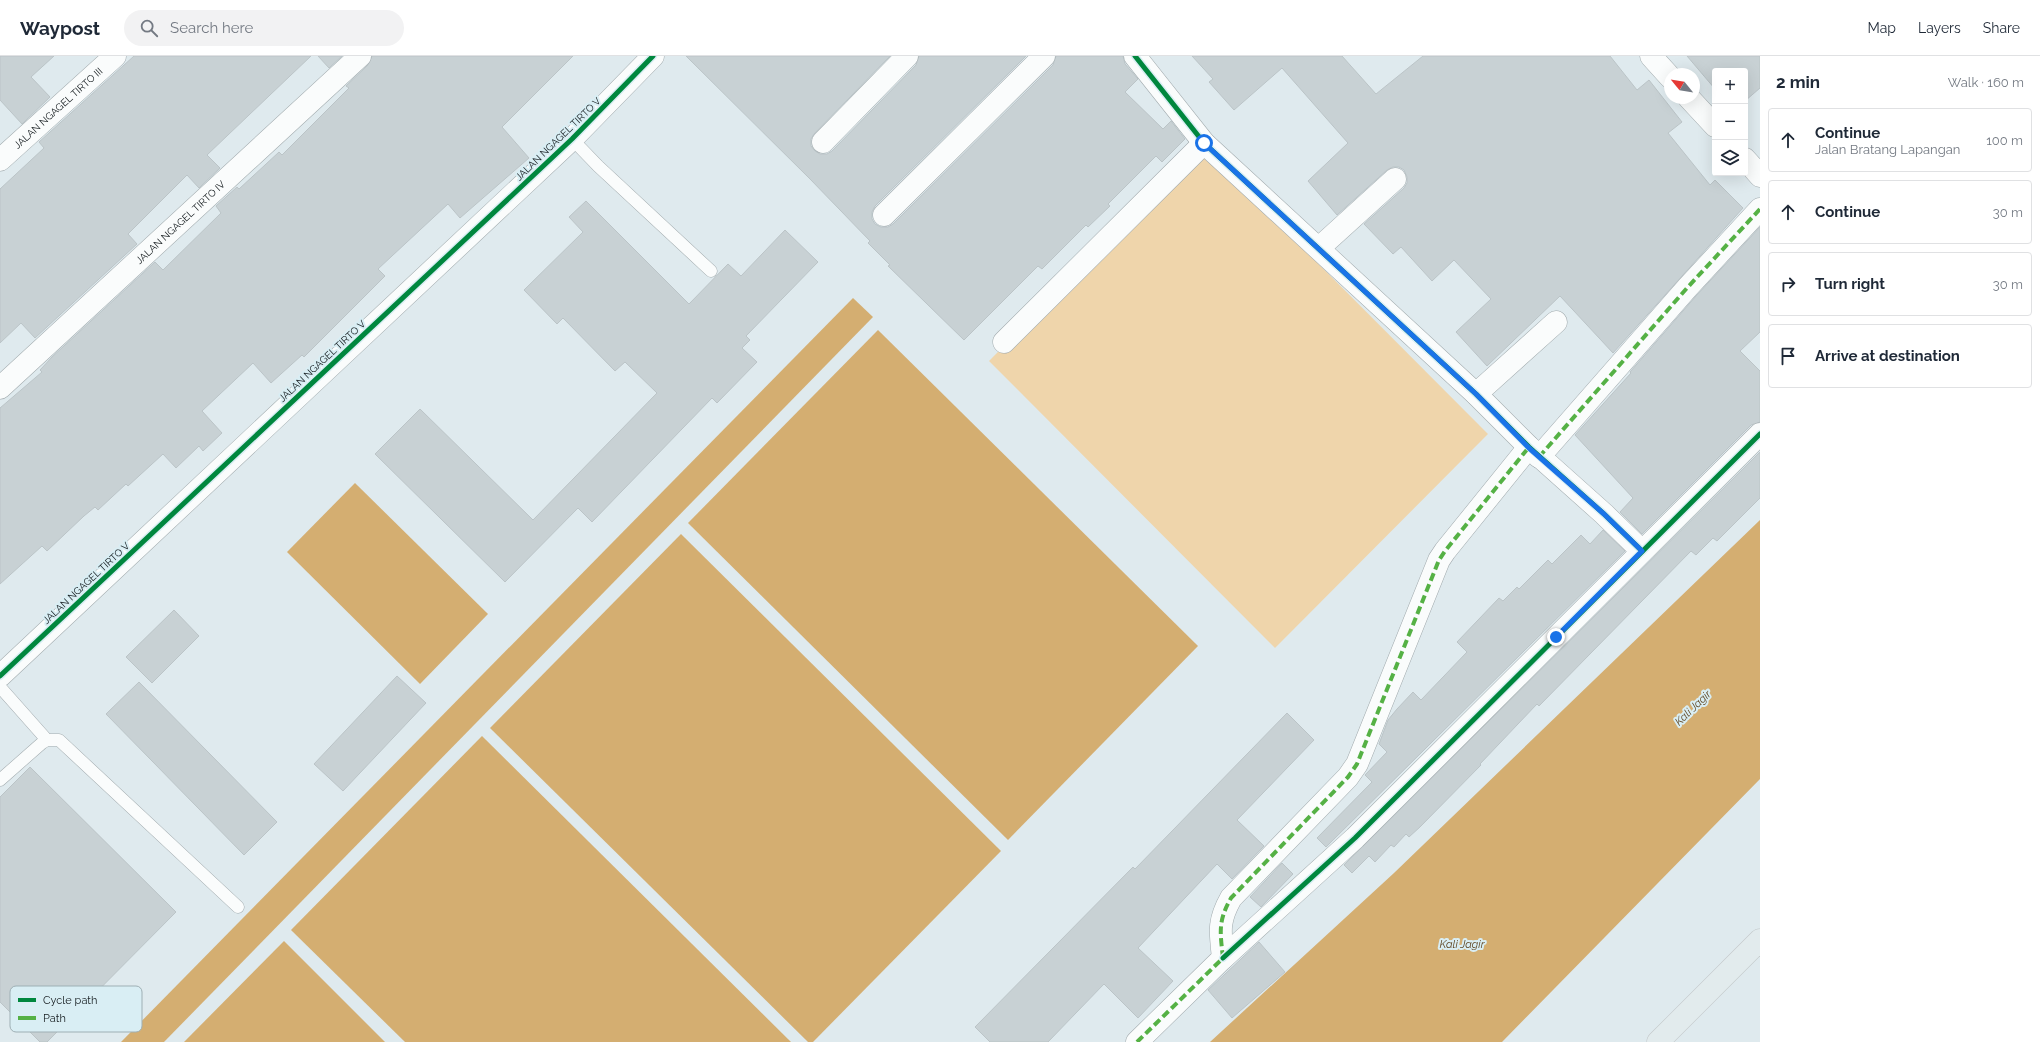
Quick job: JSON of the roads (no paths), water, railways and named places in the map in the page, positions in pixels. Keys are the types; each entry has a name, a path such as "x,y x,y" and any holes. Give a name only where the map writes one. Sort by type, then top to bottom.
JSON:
{"main road":[{"path":"1658,1042 1760,940"}],"street":[{"name":"JALAN NGAGEL TIRTO III","path":"0,160 115,56"},
{"name":"JALAN NGAGEL TIRTO IV","path":"0,388 360,56"},
{"name":"JALAN NGAGEL TIRTO V","path":"0,676 572,139 653,56"},
{"path":"823,142 907,56"},
{"path":"884,215 1044,56"},
{"path":"1135,56 1204,143 1476,394 1534,452 1604,514 1642,551"},
{"path":"1651,56 1664,70"},
{"path":"1695,104 1712,123"},
{"path":"1004,342 1204,143"},
{"path":"1748,162 1760,176"},
{"path":"1319,248 1395,179"},
{"path":"1223,958 1220,935 1222,914 1231,898 1348,777 1357,764 1439,560 1445,551 1534,452 1760,209"},
{"path":"1476,394 1556,322"},
{"path":"1137,1042 1223,958 1355,838 1760,434"}],"lane":[{"path":"572,139 598,166 711,271"},
{"path":"0,687 47,740"},
{"path":"0,780 47,740 59,740 238,907"}],"water":[{"path":"853,298 873,317 164,1042 121,1042 131,1032 142,1032 142,1021"},
{"path":"878,330 1198,646 1008,840 688,523"},
{"path":"355,483 488,614 420,684 287,552"},
{"name":"Kali Jagir","path":"1760,520 1760,779 1502,1042 1210,1042 1394,873"},
{"path":"681,534 1001,851 813,1042 808,1042 490,728"},
{"path":"482,736 791,1042 405,1042 291,930"},
{"path":"284,941 385,1042 184,1042"}]}
